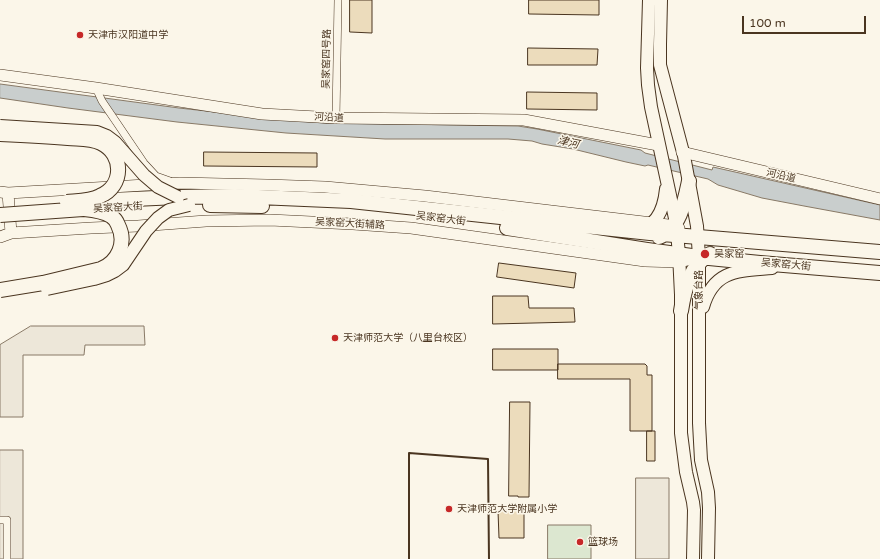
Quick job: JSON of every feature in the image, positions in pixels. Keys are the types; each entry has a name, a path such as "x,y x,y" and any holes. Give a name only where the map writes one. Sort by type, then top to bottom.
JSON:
{"highway":[{"path":"0,134 92,140 107,146 115,157 118,168 118,176 115,183 111,189 99,197 80,205"},
{"path":"570,237 599,235 634,240 651,240 673,229 680,215 689,181"},
{"name":"吴家窑大街","path":"0,215 80,205 182,195 351,201 415,207 508,223 570,237 676,256 880,273"},
{"name":"吴家窑大街","path":"0,206 80,205"},
{"path":"0,290 42,283 96,270 107,266 114,261 121,248 122,241 120,229 116,221 104,213 80,205"},
{"name":"吴家窑大街","path":"508,223 620,230 673,229 698,237 880,252"},
{"path":"681,311 689,280 701,258 730,246 752,242"}],"main road":[{"name":"气象台路","path":"649,0 648,86 659,149 667,182 676,256 681,311 681,433 686,472 694,510 693,559"},
{"name":"气象台路","path":"661,0 660,65 689,181 701,258 698,423 701,460 708,492 708,559"},
{"path":"0,126 97,132 107,136 158,188 182,195 169,210 158,218 146,231 123,265 107,276 63,286 0,296"},
{"path":"620,230 642,229 652,223 662,208 667,182"},
{"path":"620,230 638,234 651,240 676,256 693,290 699,318"},
{"path":"699,318 707,293 712,286 724,276 747,271 795,266"}],"street":[{"name":"吴家窑四号路","path":"336,118 338,0"},
{"name":"河沿道","path":"0,75 96,88 262,114 336,118 524,120 659,149"},
{"path":"96,88 111,116 144,164 156,176 166,180 182,195"},
{"name":"河沿道","path":"683,154 880,199"},
{"path":"11,233 4,193 182,195 267,185 373,191 477,201 652,223 673,229"},
{"name":"吴家窑大街辅路","path":"0,238 11,233 206,221 270,220 411,228 645,261 676,256"},
{"path":"0,520 7,520 6,559"}],"green space":[{"path":"548,525 591,525 591,559 548,559"}],"shaded area":[{"path":"31,326 144,326 145,345 85,345 84,355 23,355 23,417 0,417 0,345"},
{"path":"0,450 23,450 23,559 0,559"},
{"path":"636,478 669,478 669,559 636,559"}],"water":[{"name":"津河","path":"0,84 179,108 287,120 325,123 518,126 641,150 645,153 712,170 713,167 880,205 880,220 762,198 718,185 708,179 532,141 508,139 385,139 286,133 177,122 0,98"}],"building":[{"path":"350,0 372,0 372,33 350,32"},
{"path":"529,0 599,0 599,15 529,14"},
{"path":"528,48 598,49 597,65 528,65"},
{"path":"527,92 597,93 597,110 527,109"},
{"path":"204,152 317,153 317,167 204,166"},
{"path":"499,263 576,273 574,288 497,277"},
{"path":"493,296 528,296 529,308 574,308 575,322 493,324"},
{"path":"493,349 558,349 558,370 493,370"},
{"path":"558,364 645,364 647,366 647,375 652,375 652,431 630,431 630,379 558,379"},
{"path":"510,402 530,402 529,497 509,496"},
{"path":"647,431 655,431 655,461 647,461"},
{"path":"524,510 524,538 499,538 498,511"}],"wall":[{"path":"409,559 409,453 488,459 489,559"}],"place":[{"name":"天津市汉阳道中学","path":"80,35"},
{"name":"吴家窑","path":"705,254"},
{"name":"天津师范大学（八里台校区）","path":"335,338"},
{"name":"天津师范大学附属小学","path":"449,509"},
{"name":"篮球场","path":"580,542"}]}
